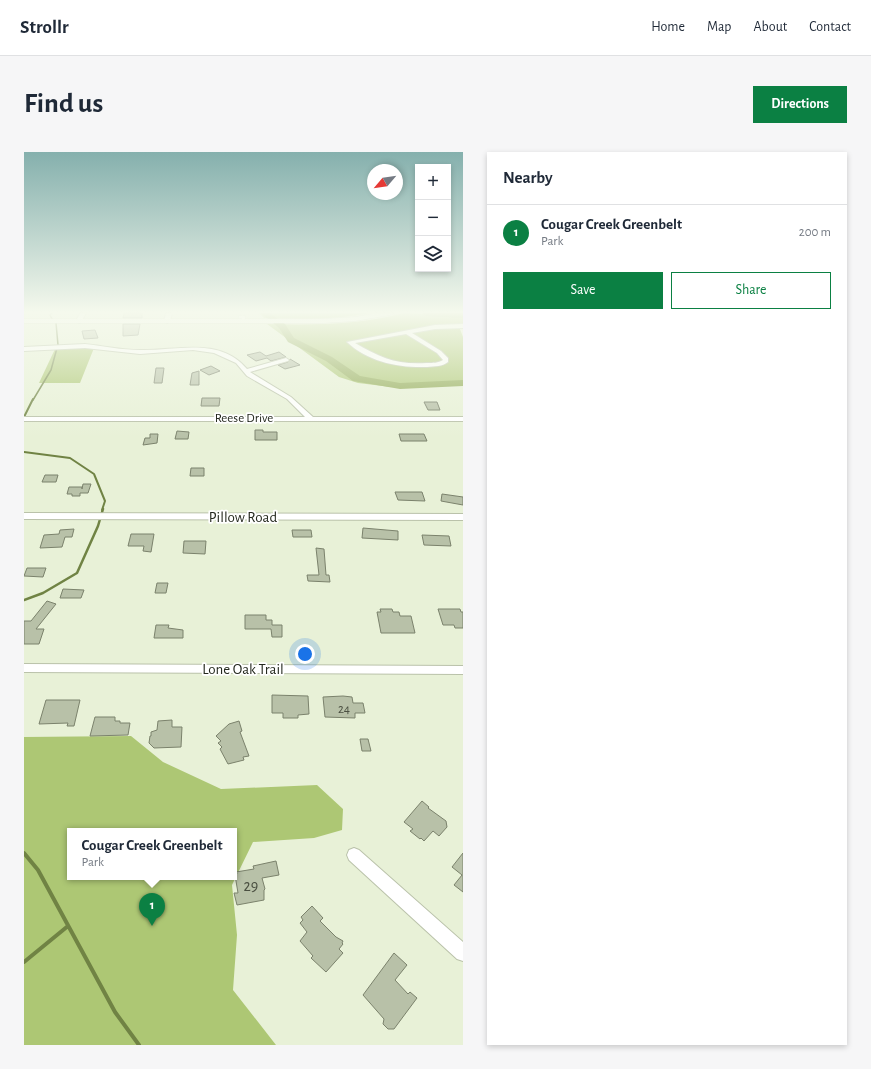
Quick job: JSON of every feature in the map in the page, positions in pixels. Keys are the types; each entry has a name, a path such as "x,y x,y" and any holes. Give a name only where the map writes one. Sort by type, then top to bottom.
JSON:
{"street":[{"path":"224,355 238,362 245,371 288,398 310,418"},
{"path":"372,355 393,364 439,364 446,361 442,355"},
{"path":"245,371 286,360"},
{"name":"Reese Drive","path":"24,419 463,419"},
{"name":"Pillow Road","path":"24,516 463,517"},
{"name":"Lone Oak Trail","path":"24,668 463,670"},
{"path":"354,855 463,953"}],"green space":[{"path":"52,355 91,355 80,383 39,383"},
{"path":"309,355 463,355 463,385 391,387 358,383 339,377"},
{"path":"131,736 163,762 221,789 317,785 343,809 342,830 314,838 253,842 237,875 237,828 67,828 67,880 234,880 232,885 237,935 233,990 276,1045 24,1045 24,737"}],"building":[{"path":"247,355 283,355 286,357 271,361 267,358 256,361"},
{"path":"290,359 300,365 285,369 278,365 288,362"},
{"path":"211,366 220,371 209,375 200,370"},
{"path":"156,368 164,368 162,383 154,383"},
{"path":"199,371 199,385 190,385 192,373"},
{"path":"202,398 220,398 219,406 201,406"},
{"path":"424,402 437,402 440,410 428,410"},
{"path":"255,430 263,430 263,432 277,432 277,440 255,440"},
{"path":"177,431 189,432 188,439 175,439"},
{"path":"150,434 158,434 157,443 143,445 145,438 150,438"},
{"path":"399,434 424,434 427,441 401,441"},
{"path":"191,468 204,468 204,476 190,476"},
{"path":"45,475 58,475 56,482 42,482"},
{"path":"83,484 91,484 88,493 80,493 80,496 72,496 72,494 67,494 69,487 82,487 82,489"},
{"path":"395,492 422,492 425,501 398,500"},
{"path":"442,494 463,497 463,505 441,501"},
{"path":"363,528 398,531 398,540 362,538"},
{"path":"74,529 72,537 65,537 62,547 40,548 44,535 59,534 60,530"},
{"path":"292,530 311,530 312,537 293,537"},
{"path":"131,534 154,534 151,552 143,551 144,546 128,546"},
{"path":"422,535 449,536 451,546 424,545"},
{"path":"184,541 206,541 205,554 183,553"},
{"path":"316,548 324,549 326,575 329,575 330,582 308,581 307,575 319,575"},
{"path":"27,568 46,568 43,577 24,576"},
{"path":"157,583 168,583 166,593 155,593"},
{"path":"63,589 84,590 81,598 60,598"},
{"path":"47,601 56,604 36,629 44,629 39,644 24,644 24,621 31,621"},
{"path":"380,609 392,609 393,612 399,612 400,616 411,616 415,633 381,633 377,612 381,612"},
{"path":"438,609 460,609 461,612 463,612 463,628 455,628 454,625 443,625"},
{"path":"245,615 266,615 266,620 272,620 272,625 282,625 282,637 272,637 271,629 245,629"},
{"path":"156,625 169,625 168,628 183,630 183,638 154,638"},
{"path":"272,695 308,696 309,714 298,715 298,718 283,718 283,713 272,713"},
{"path":"323,697 352,697 353,703 363,703 365,713 355,713 355,718 325,717"},
{"path":"46,700 80,700 74,726 67,726 68,723 39,724"},
{"path":"95,717 115,717 115,721 120,721 120,723 130,723 128,735 90,736"},
{"path":"172,720 172,727 182,727 181,747 154,748 149,743 150,736 151,732 157,730 158,721"},
{"path":"239,721 242,731 240,732 249,756 243,757 244,760 228,764 220,749 222,747 218,743 221,741 216,736 229,724"},
{"path":"360,739 368,739 371,751 362,751"},
{"path":"422,801 429,807 428,808 446,821 447,827 439,836 433,831 424,841 410,831 413,829 404,822"},
{"path":"463,853 463,892 454,885 462,875 452,867"},
{"path":"276,861 279,875 262,878 265,889 264,900 237,905 234,893 238,893 236,880 237,872 254,869 253,866"},
{"path":"312,906 323,918 320,921 336,937 343,941 343,944 339,949 343,953 326,972 311,958 313,956 300,941 307,932 300,923 303,920 301,917"},
{"path":"394,953 407,965 395,980 408,994 410,992 417,998 394,1029 388,1029 383,1024 384,1019 363,995"}],"waterway":[{"path":"33,400 51,370 55,355"},
{"path":"320,355 357,379 400,386 463,383"},
{"path":"24,417 33,399"},
{"path":"24,452 70,458 94,474 105,501 102,510"},
{"path":"24,600 43,593 77,573 98,526 103,509"},
{"path":"24,853 38,870 115,1012 139,1045"},
{"path":"24,962 68,926"}],"place":[{"name":"Cougar Creek Greenbelt","path":"152,926"}]}
